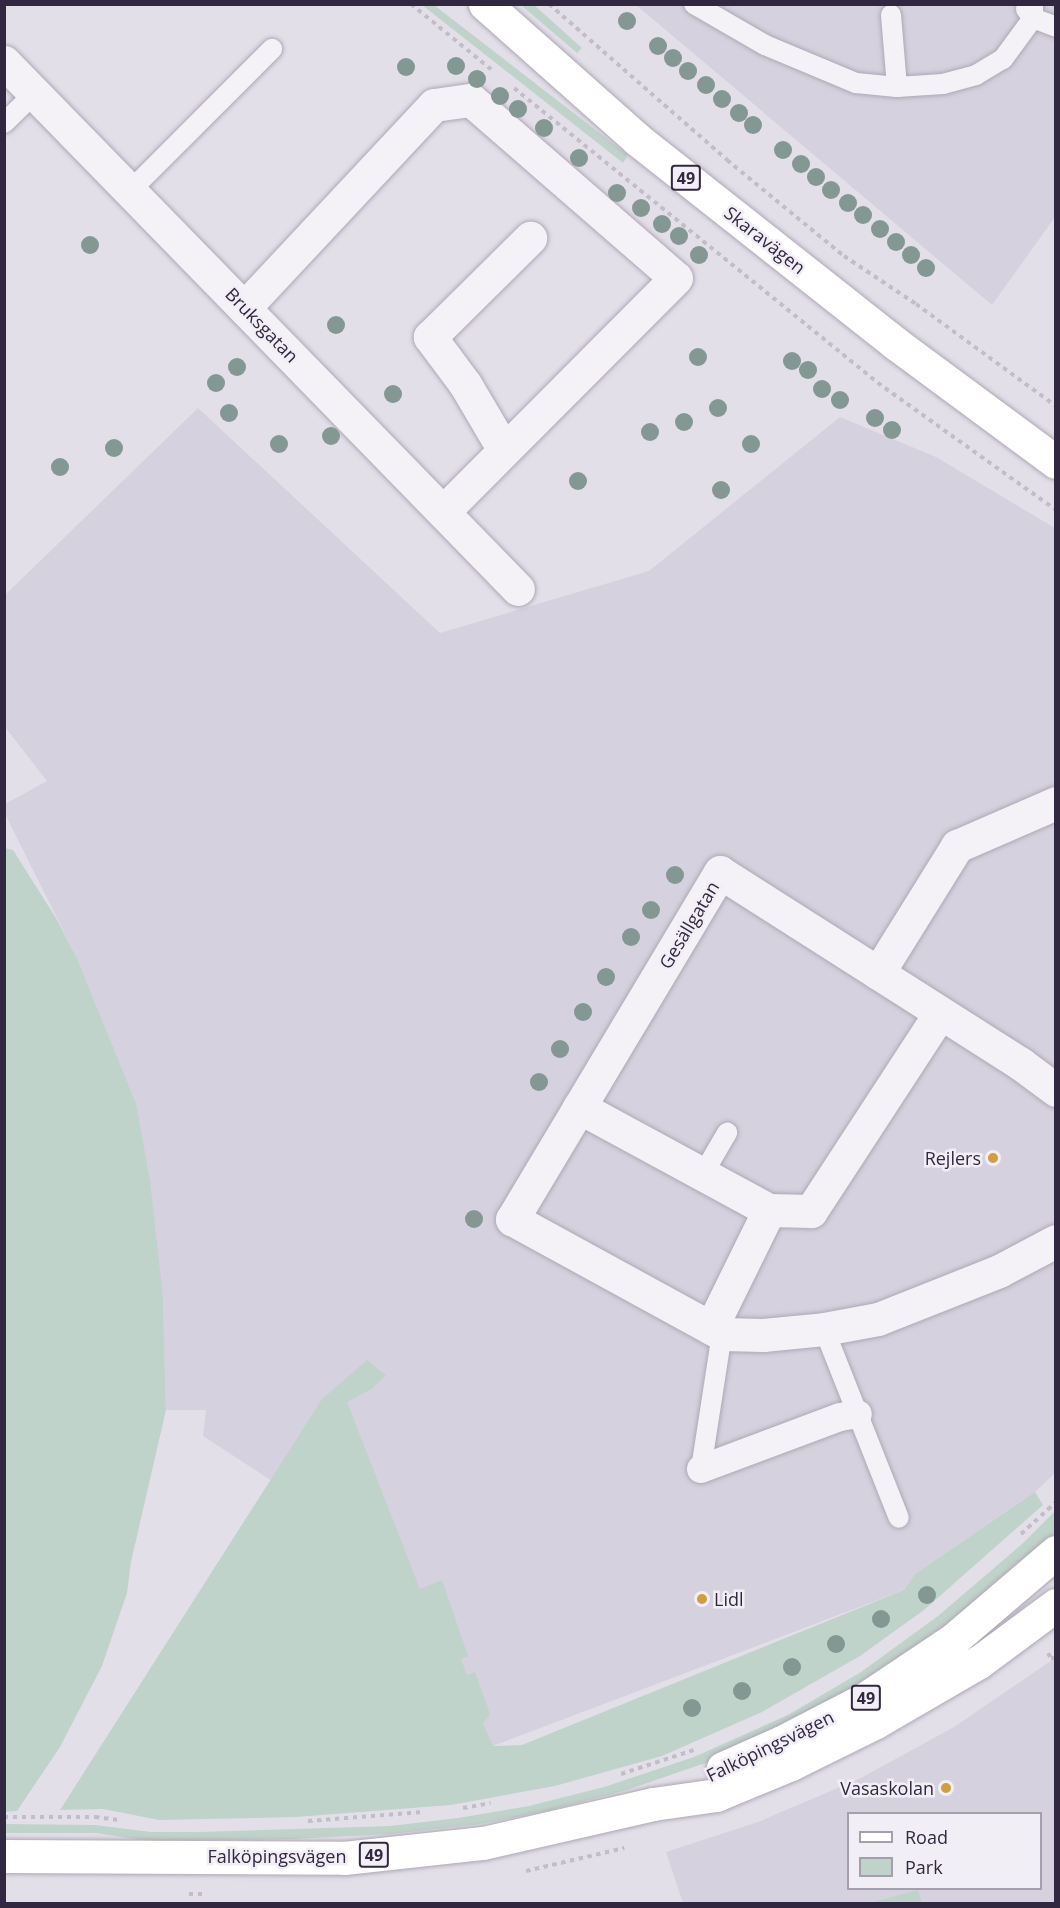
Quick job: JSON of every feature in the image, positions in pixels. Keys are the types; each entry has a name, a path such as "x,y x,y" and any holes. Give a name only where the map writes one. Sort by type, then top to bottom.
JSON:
{"main road":[{"name":"Skaravägen","path":"485,4 638,140 895,343 1056,462"},
{"name":"Falköpingsvägen","path":"653,1804 711,1773 782,1742 863,1700 954,1639 1056,1552"},
{"name":"Falköpingsvägen","path":"4,1856 344,1858 483,1843 653,1804 716,1795 790,1764 843,1738 979,1662 1056,1605"}],"street":[{"name":"Bruksgatan","path":"4,62 518,589"},
{"path":"244,308 434,105 471,100 676,278 443,512"},
{"path":"504,450 465,384 430,337 530,238"},
{"path":"878,973 957,846 1056,803"},
{"name":"Gesällgatan","path":"579,1107 720,872 1021,1064 1056,1090"},
{"path":"940,1013 811,1211 769,1210 579,1107 512,1219 717,1331 763,1335 824,1329 878,1319 999,1271 1056,1241"},
{"path":"717,1331 769,1210"},
{"path":"701,1469 840,1417 858,1414"}],"lane":[{"path":"694,4 765,45 846,79 856,83 897,87 943,84 976,75 1003,59 1030,9 1056,27"},
{"path":"891,15 897,87"},
{"path":"130,191 272,49"},
{"path":"4,123 35,93"},
{"path":"703,1174 727,1133"},
{"path":"824,1329 899,1518"},
{"path":"701,1469 717,1331"}],"path":[{"path":"411,4 501,78"},
{"path":"549,4 718,153 844,256 916,304 1056,406"},
{"path":"510,85 885,388 1056,510"},
{"path":"1014,1540 1056,1502"},
{"path":"619,1775 696,1749"},
{"path":"462,1808 496,1803"},
{"path":"299,1822 427,1812"},
{"path":"4,1817 95,1817 128,1821"}],"shaded area":[{"path":"636,5 1055,5 1055,217 992,305"},
{"path":"198,408 440,633 649,571 840,417 936,457 1055,528 1055,1473 1035,1492 915,1574 904,1590 493,1746 275,1483 203,1436 206,1410 166,1410 163,1297 136,1103 77,958 5,814 5,804 47,781 5,727 5,595"},
{"name":"Vasaskolan","path":"1055,1658 1055,1903 683,1903 666,1852 758,1822 861,1778 954,1727"}],"green space":[{"path":"422,5 434,5 628,155 623,163"},
{"path":"521,5 534,5 582,48 577,53"},
{"path":"4,848 13,850 56,918 77,958 136,1103 150,1181 163,1297 166,1410 131,1562 127,1593 102,1666 60,1747 17,1811 5,1812"},
{"path":"367,1360 386,1375 372,1389 347,1402 420,1589 442,1580 468,1656 461,1659 467,1675 475,1672 490,1714 483,1724 493,1746 522,1745 904,1590 915,1574 1035,1492 1043,1505 924,1610 860,1656 762,1712 662,1756 555,1786 451,1805 296,1817 159,1820 103,1809 60,1810 322,1399"},
{"path":"1055,1511 1055,1538 897,1666 714,1760 627,1790 550,1810 480,1824 390,1834 291,1839 148,1841 96,1833 5,1833 5,1824 95,1825 151,1832 390,1826 529,1806 604,1787 694,1757 788,1715 861,1672 938,1616 1021,1545"},
{"path":"918,1890 922,1903 869,1903"}],"place":[{"name":"Rejlers","path":"993,1158"},
{"name":"Lidl","path":"702,1599"},
{"name":"Vasaskolan","path":"946,1788"}]}
